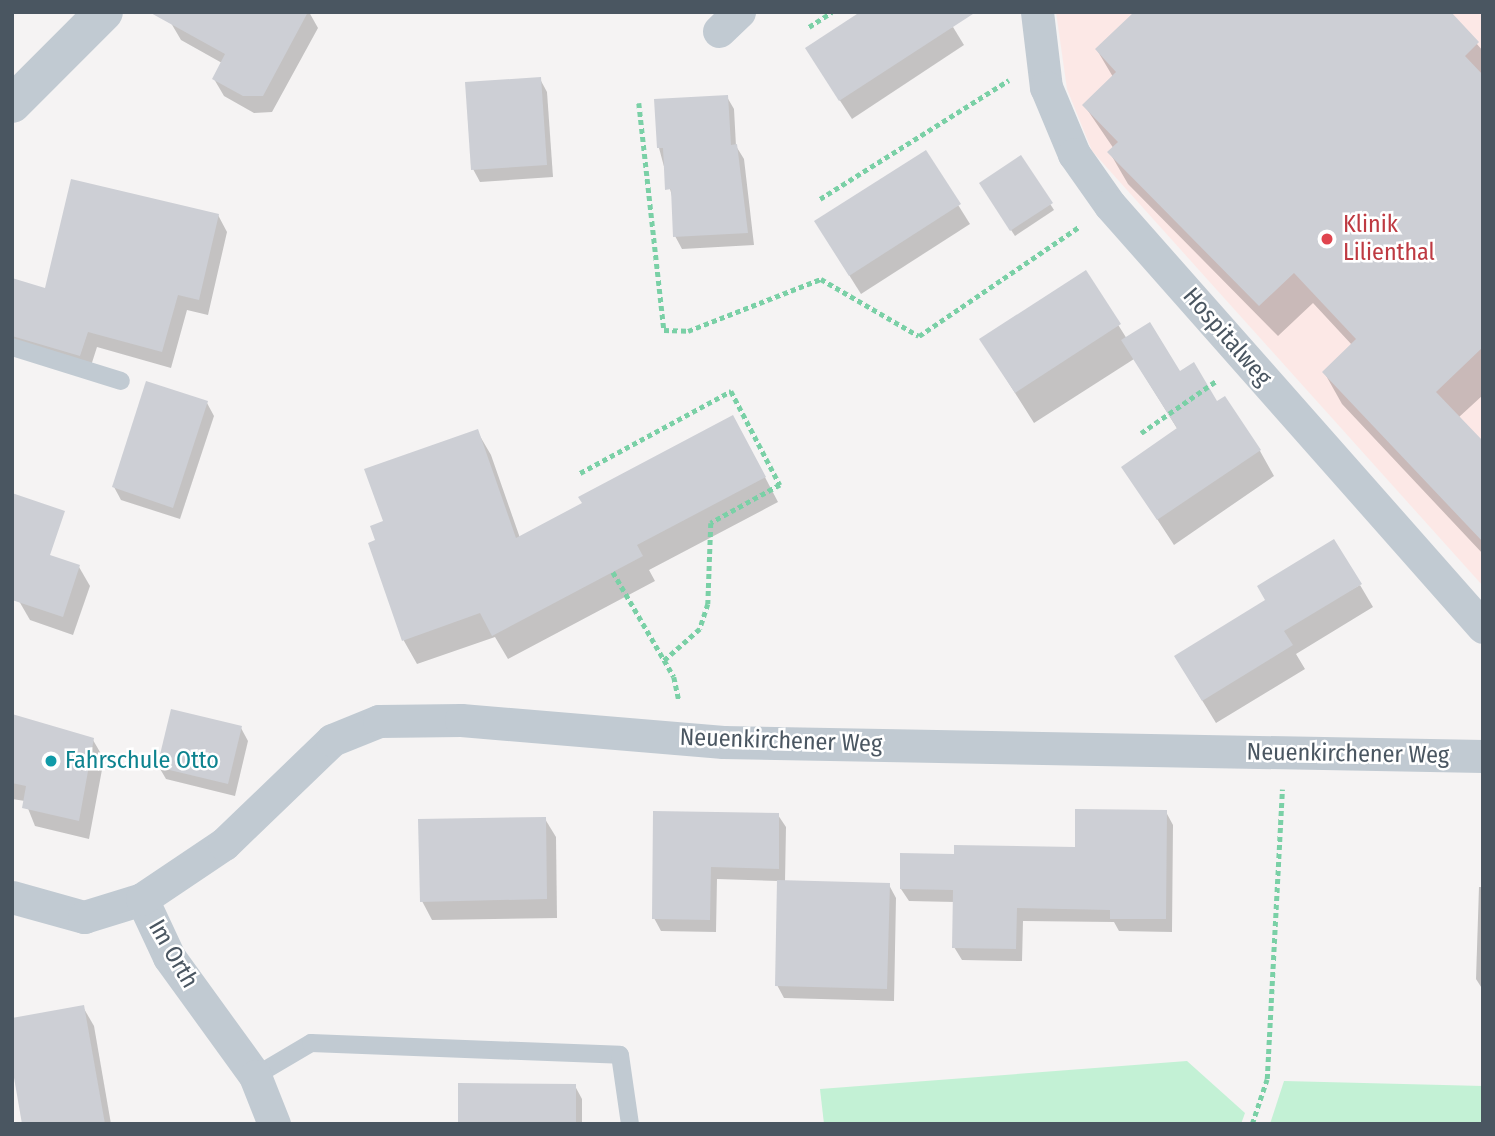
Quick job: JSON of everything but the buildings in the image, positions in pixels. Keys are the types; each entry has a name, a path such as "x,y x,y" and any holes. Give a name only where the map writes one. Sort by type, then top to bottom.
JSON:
{"street":[{"path":"12,104 104,12"},
{"name":"Hospitalweg","path":"1037,12 1046,87 1074,154 1111,205 1483,627"},
{"name":"Neuenkirchener Weg","path":"142,900 224,844 332,740 379,721 461,720 687,739 1483,756"},
{"name":"Im Orth","path":"12,897 84,917 142,900 169,957 255,1076 274,1124"}],"lane":[{"path":"12,347 121,381"},
{"path":"255,1076 311,1043 620,1055 630,1124"}],"path":[{"path":"809,27 832,12"},
{"path":"820,199 989,89 1043,65"},
{"path":"639,103 664,330 688,331 821,279 919,336 1111,205"},
{"path":"1141,433 1247,360"},
{"path":"580,473 731,391 780,485 711,523 708,604 700,629 664,661"},
{"path":"613,572 674,677 687,739"},
{"path":"1252,1124 1267,1079 1284,753"}],"shaded area":[{"name":"Klinik Lilienthal","path":"1056,12 1483,12 1483,586 1092,151 1067,89"}],"green space":[{"path":"1187,1061 1245,1113 1241,1124 824,1124 820,1089"},
{"path":"1284,1081 1483,1086 1483,1124 1270,1124"}],"place":[{"name":"Klinik Lilienthal","path":"1327,239"},
{"name":"Fahrschule Otto","path":"51,761"}]}
